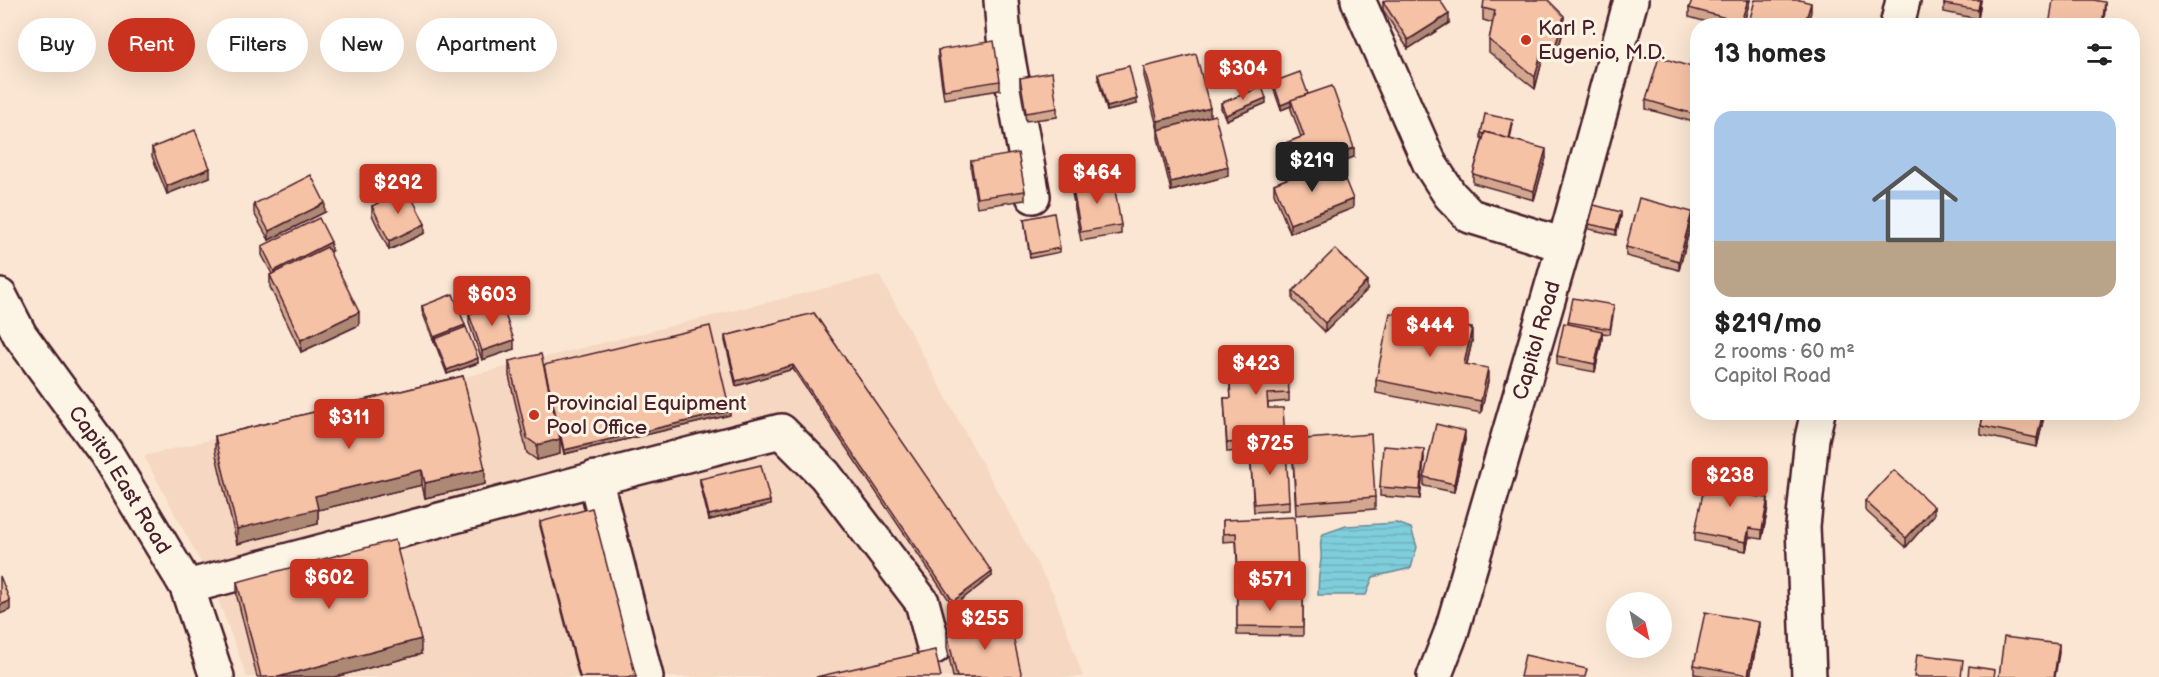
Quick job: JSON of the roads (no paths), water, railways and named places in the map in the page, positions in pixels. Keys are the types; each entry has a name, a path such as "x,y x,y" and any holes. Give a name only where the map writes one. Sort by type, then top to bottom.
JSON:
{"street":[{"path":"1001,0 1004,37 1033,196"},
{"path":"1358,0 1430,164 1450,195 1470,216 1564,245"},
{"name":"Capitol Road","path":"1434,677 1451,633 1564,245 1631,0"},
{"path":"1899,18 1903,0"},
{"name":"Capitol East Road","path":"0,296 10,334 106,453 187,587 217,677"},
{"path":"1809,677 1803,526 1812,438 1816,420"},
{"path":"187,587 781,431 825,475 922,602 934,647"},
{"path":"595,478 646,677"}],"water":[{"path":"1397,523 1411,528 1417,547 1411,568 1373,577 1366,595 1318,595 1320,543 1323,534 1346,526"}],"place":[{"name":"Karl P. Eugenio, M.D.","path":"1526,40"},
{"name":"Provincial Equipment Pool Office","path":"534,415"}]}
